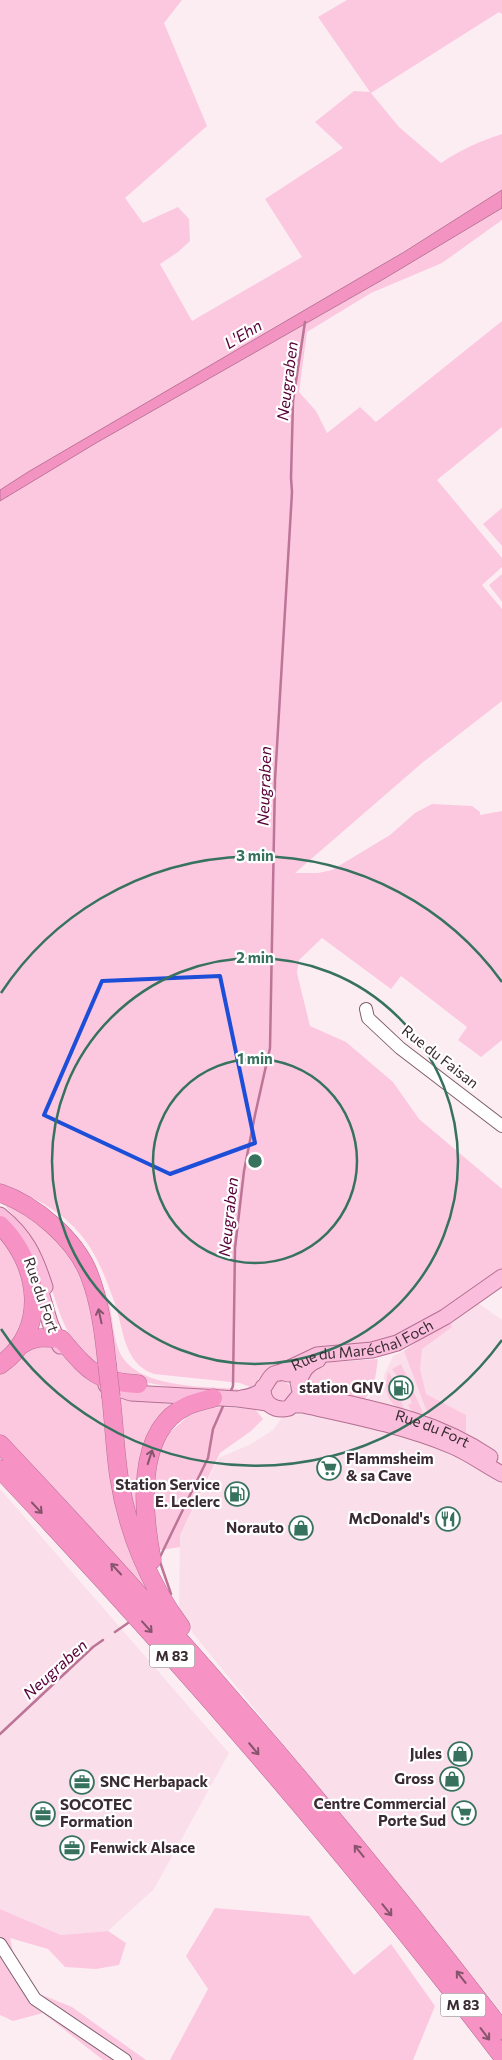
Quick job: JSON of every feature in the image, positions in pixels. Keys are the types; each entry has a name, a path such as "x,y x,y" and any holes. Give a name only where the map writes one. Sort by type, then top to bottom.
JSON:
{"highway":[{"path":"0,1193 25,1204 57,1229 79,1256 89,1273 104,1333 123,1499 138,1546 164,1601 190,1638 246,1704 253,1723"},
{"path":"4,1222 23,1255 32,1283 34,1302 30,1327 21,1345"},
{"path":"0,1365 21,1345 30,1339 43,1336 61,1339 75,1357 93,1372 116,1383 138,1384"},
{"path":"164,1601 163,1590 152,1562 147,1527 145,1488 148,1463 157,1438 166,1422 186,1406 222,1398"},
{"name":"M 83","path":"0,1444 139,1594 253,1723 441,1951 502,2030"},
{"name":"M 83","path":"1,1471 122,1599 247,1740 423,1954 502,2056"}],"main road":[{"name":"Rue du Fort","path":"4,1222 30,1257 50,1323 60,1346 75,1365 113,1388 131,1393 222,1398 255,1394 263,1387 269,1377 279,1373 290,1375 299,1386 311,1395 424,1422 460,1438 502,1464"},
{"name":"Rue du Fort","path":"4,1222 34,1255 58,1318 73,1347 85,1361 105,1374 116,1379 138,1384 222,1398 267,1403 277,1409 303,1405 372,1420 419,1433 454,1447 502,1474"},
{"name":"Rue du Maréchal Foch","path":"299,1386 304,1369 314,1361 366,1358 390,1354 411,1344 445,1317 502,1277"},
{"name":"Rue du Maréchal Foch","path":"279,1373 317,1356 370,1350 392,1345 445,1317"},
{"path":"294,1405 299,1394 299,1386"},
{"path":"263,1387 267,1403"}],"street":[{"name":"Rue du Faisan","path":"366,1008 368,1018 400,1048 502,1126"},
{"path":"0,1944 35,1999 125,2060"}],"highlighted area":[{"path":"220,976 255,1143 170,1174 44,1115 102,981"}],"shaded area":[{"path":"0,0 182,0 164,23 207,126 125,198 143,223 178,207 189,219 190,241 160,264 192,321 302,257 265,199 343,148 315,122 354,91 370,92 318,17 347,0 502,0 502,14 499,12 371,93 399,127 441,163 470,146 502,134 502,190 281,325 0,490"},
{"path":"502,190 502,208 382,280 96,443 0,501 0,490 28,472 404,252"},
{"path":"502,208 502,220 442,263 371,293 307,332 299,392 316,411 327,433 360,407 376,422 502,321 502,427 437,480 502,558 502,567 482,585 502,609 502,701 422,763 295,873 318,873 332,870 390,835 415,813 432,804 472,806 480,812 480,815 502,811 502,1040 481,1057 458,1040 467,1027 401,976 391,989 322,938 299,960 297,973 310,1026 346,1042 393,1082 419,1119 502,1189 502,1272 401,1338 274,1368 258,1379 255,1389 240,1383 154,1374 144,1369 130,1354 105,1277 87,1242 64,1218 44,1204 0,1184 0,501 96,443 382,280"},
{"path":"502,508 502,546 483,524"},
{"path":"502,574 502,602 489,585"},
{"path":"11,1202 62,1243 89,1287 103,1366 88,1357 68,1331 35,1245 24,1228 6,1207"},
{"path":"0,1233 14,1250 23,1279 25,1311 20,1338 0,1357"},
{"path":"88,1254 107,1297 116,1343 126,1361 138,1371 170,1383 238,1389 240,1393 159,1385 144,1382 114,1371 106,1317"},
{"path":"474,1300 502,1320 502,2013 179,1616 180,1535 219,1458 251,1444 273,1430 283,1416 311,1413 368,1399 373,1391 383,1390 384,1375 393,1356 404,1351"},
{"path":"449,1320 452,1327 422,1349 420,1369 426,1394 466,1415 466,1433 429,1417 404,1351"},
{"path":"44,1343 56,1348 74,1368 102,1387 151,1588 144,1588 0,1435 0,1372 31,1346"},
{"path":"378,1359 374,1384 368,1395 358,1403 306,1387 304,1375 318,1363"},
{"path":"401,1364 425,1417 413,1413 408,1405 412,1403 409,1396 405,1396 403,1391 410,1388 405,1375 398,1378 392,1369"},
{"path":"388,1372 405,1411 394,1405 390,1400 386,1384"},
{"path":"281,1381 288,1384 291,1391 288,1398 281,1401 274,1398 271,1391 274,1384"},
{"path":"118,1399 174,1404 164,1415 142,1530 132,1516"},
{"path":"221,1407 255,1409 263,1419 251,1431 220,1453 180,1535 180,1547 155,1551 150,1514 157,1451 168,1434 186,1418 201,1409"},
{"path":"0,1489 229,1753 154,1889 108,1931 61,1935 0,1909"},
{"path":"215,1908 309,1916 354,1975 391,1944 435,2006 413,2060 170,2060 208,1989 186,1956"},
{"path":"0,1909 61,1935 108,1931 126,1943 119,1965 96,1969 65,1967 48,1949 10,1938 20,1986 72,2007 146,2060 103,2060 43,2013 13,2021 0,2015"}],"waterway":[{"name":"Neugraben","path":"230,1393 233,1386 235,1248 244,1171 270,1048 275,780 292,492 293,401 305,322"},
{"name":"Neugraben","path":"168,1596 171,1594 159,1559 208,1458 213,1429 224,1404"},
{"path":"115,1632 128,1623"},
{"name":"Neugraben","path":"0,1734 93,1647 103,1640"}],"place":[{"name":"station GNV","path":"401,1388"},
{"name":"Flammsheim & sa Cave","path":"329,1468"},
{"name":"Station Service E. Leclerc","path":"237,1494"},
{"name":"McDonald's","path":"448,1519"},
{"name":"Norauto","path":"301,1528"},
{"name":"Jules","path":"460,1754"},
{"name":"Gross","path":"452,1779"},
{"name":"SNC Herbapack","path":"82,1782"},
{"name":"Centre Commercial Porte Sud","path":"464,1813"},
{"name":"SOCOTEC Formation","path":"43,1814"},
{"name":"Fenwick Alsace","path":"72,1848"}],"water label":[{"name":"L'Ehn","path":"243,334"}]}
